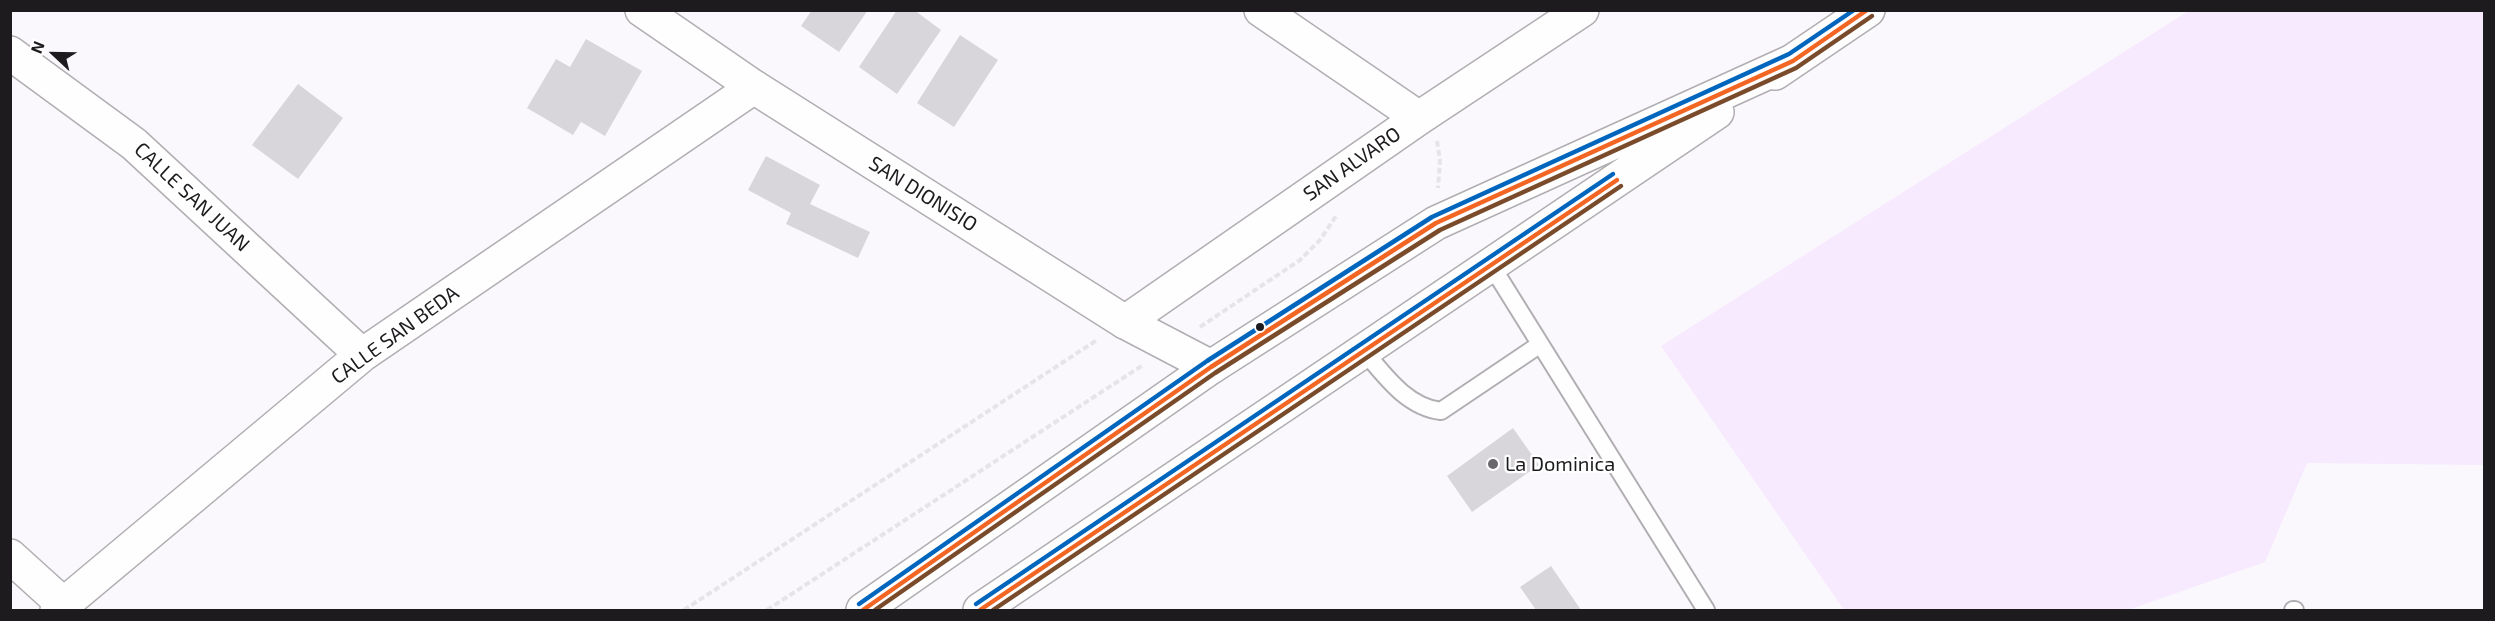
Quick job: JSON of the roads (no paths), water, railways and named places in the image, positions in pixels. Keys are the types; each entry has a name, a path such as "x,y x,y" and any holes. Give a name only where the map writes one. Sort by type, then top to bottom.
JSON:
{"main road":[{"name":"SAN DIONISIO","path":"642,10 754,87 1125,322 1211,367"},
{"path":"1261,10 1419,118"},
{"name":"SAN ALVARO","path":"1125,322 1419,118 1582,10"},
{"path":"980,610 1868,10"},
{"name":"CALLE SAN JUAN","path":"10,53 134,144 362,355"},
{"path":"862,610 1211,367 1436,223 1793,61"},
{"name":"CALLE SAN BEDA","path":"60,607 362,355 754,87"},
{"path":"10,555 60,607"}],"lane":[{"path":"1491,265 1706,610"},
{"path":"1364,351 1388,380 1412,400 1424,409 1441,411 1539,345"}],"place":[{"name":"La Dominica","path":"1493,464"}]}
